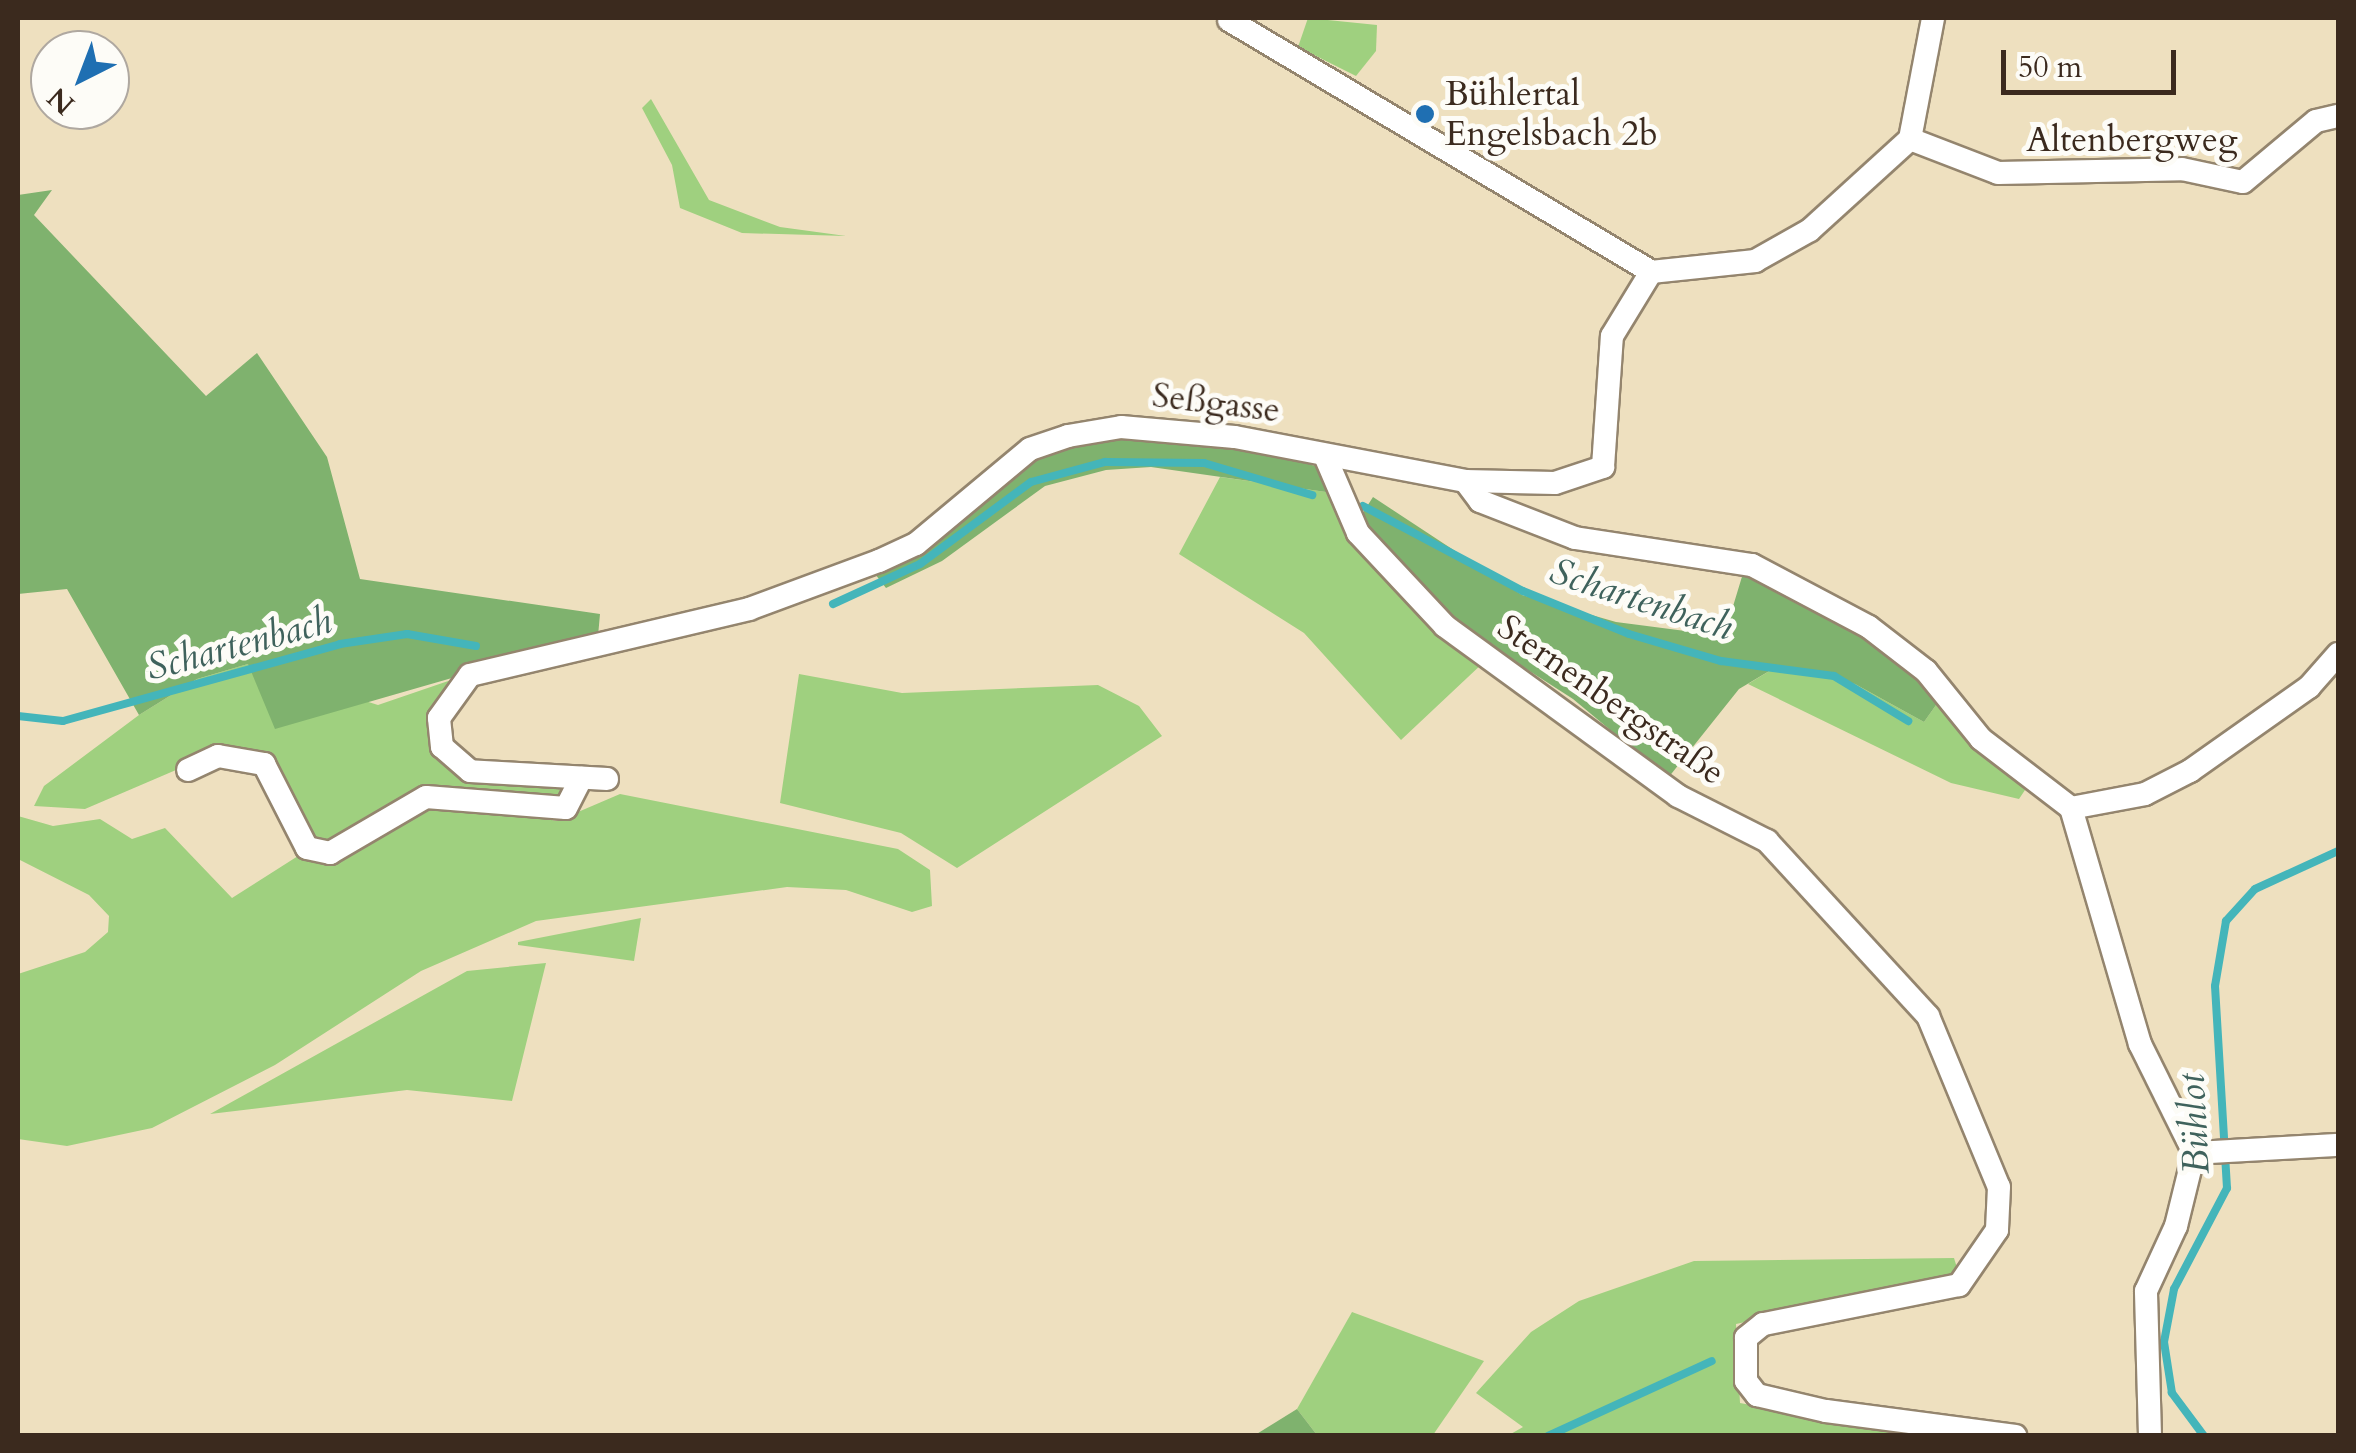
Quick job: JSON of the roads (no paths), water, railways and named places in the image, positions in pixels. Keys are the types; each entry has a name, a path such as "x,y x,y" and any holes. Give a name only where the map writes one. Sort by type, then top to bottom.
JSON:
{"street":[{"path":"1229,20 1650,272 1755,261 1784,249 1910,140 1934,18"},
{"name":"Altenbergweg","path":"1910,140 1998,173 2182,169 2243,182 2316,121 2338,116"},
{"name":"Seßgasse","path":"607,779 470,771 438,732 452,694 497,666 749,610 879,562 916,544 1030,449 1068,436 1121,427 1325,456 1464,482 1555,483 1603,466 1612,336 1650,272"},
{"name":"Sternenbergstraße","path":"1325,456 1358,533 1445,626 1678,796 1767,841 1928,1016 2000,1187 1997,1230 1959,1285 1763,1324 1746,1338 1746,1381 1757,1395 1826,1411 2016,1436"},
{"path":"1464,482 1480,502 1575,538 1724,557 1808,592 1899,648 1981,739 2071,808 2140,1044 2203,1152"},
{"path":"2071,808 2145,794 2190,772 2309,688 2338,654"},
{"path":"188,770 218,756 264,764 306,848 330,852 426,798 566,808 581,778"},
{"path":"2203,1152 2253,1144 2338,1145"},
{"path":"2150,1436 2146,1291 2203,1152"}],"waterway":[{"name":"Schartenbach","path":"833,604 920,564 1031,482 1105,462 1204,463 1312,495"},
{"name":"Schartenbach","path":"1363,506 1523,591 1629,634 1721,661 1834,676 1908,721"},
{"name":"Schartenbach","path":"18,716 63,721 340,644 407,634 476,646"},
{"name":"Bühlot","path":"2204,1436 2172,1393 2164,1342 2174,1289 2227,1188 2215,986 2226,921 2255,889 2338,851"},
{"path":"1548,1436 1712,1361"}],"place":[{"name":"Bühlertal Engelsbach 2b","path":"1425,114"}]}
